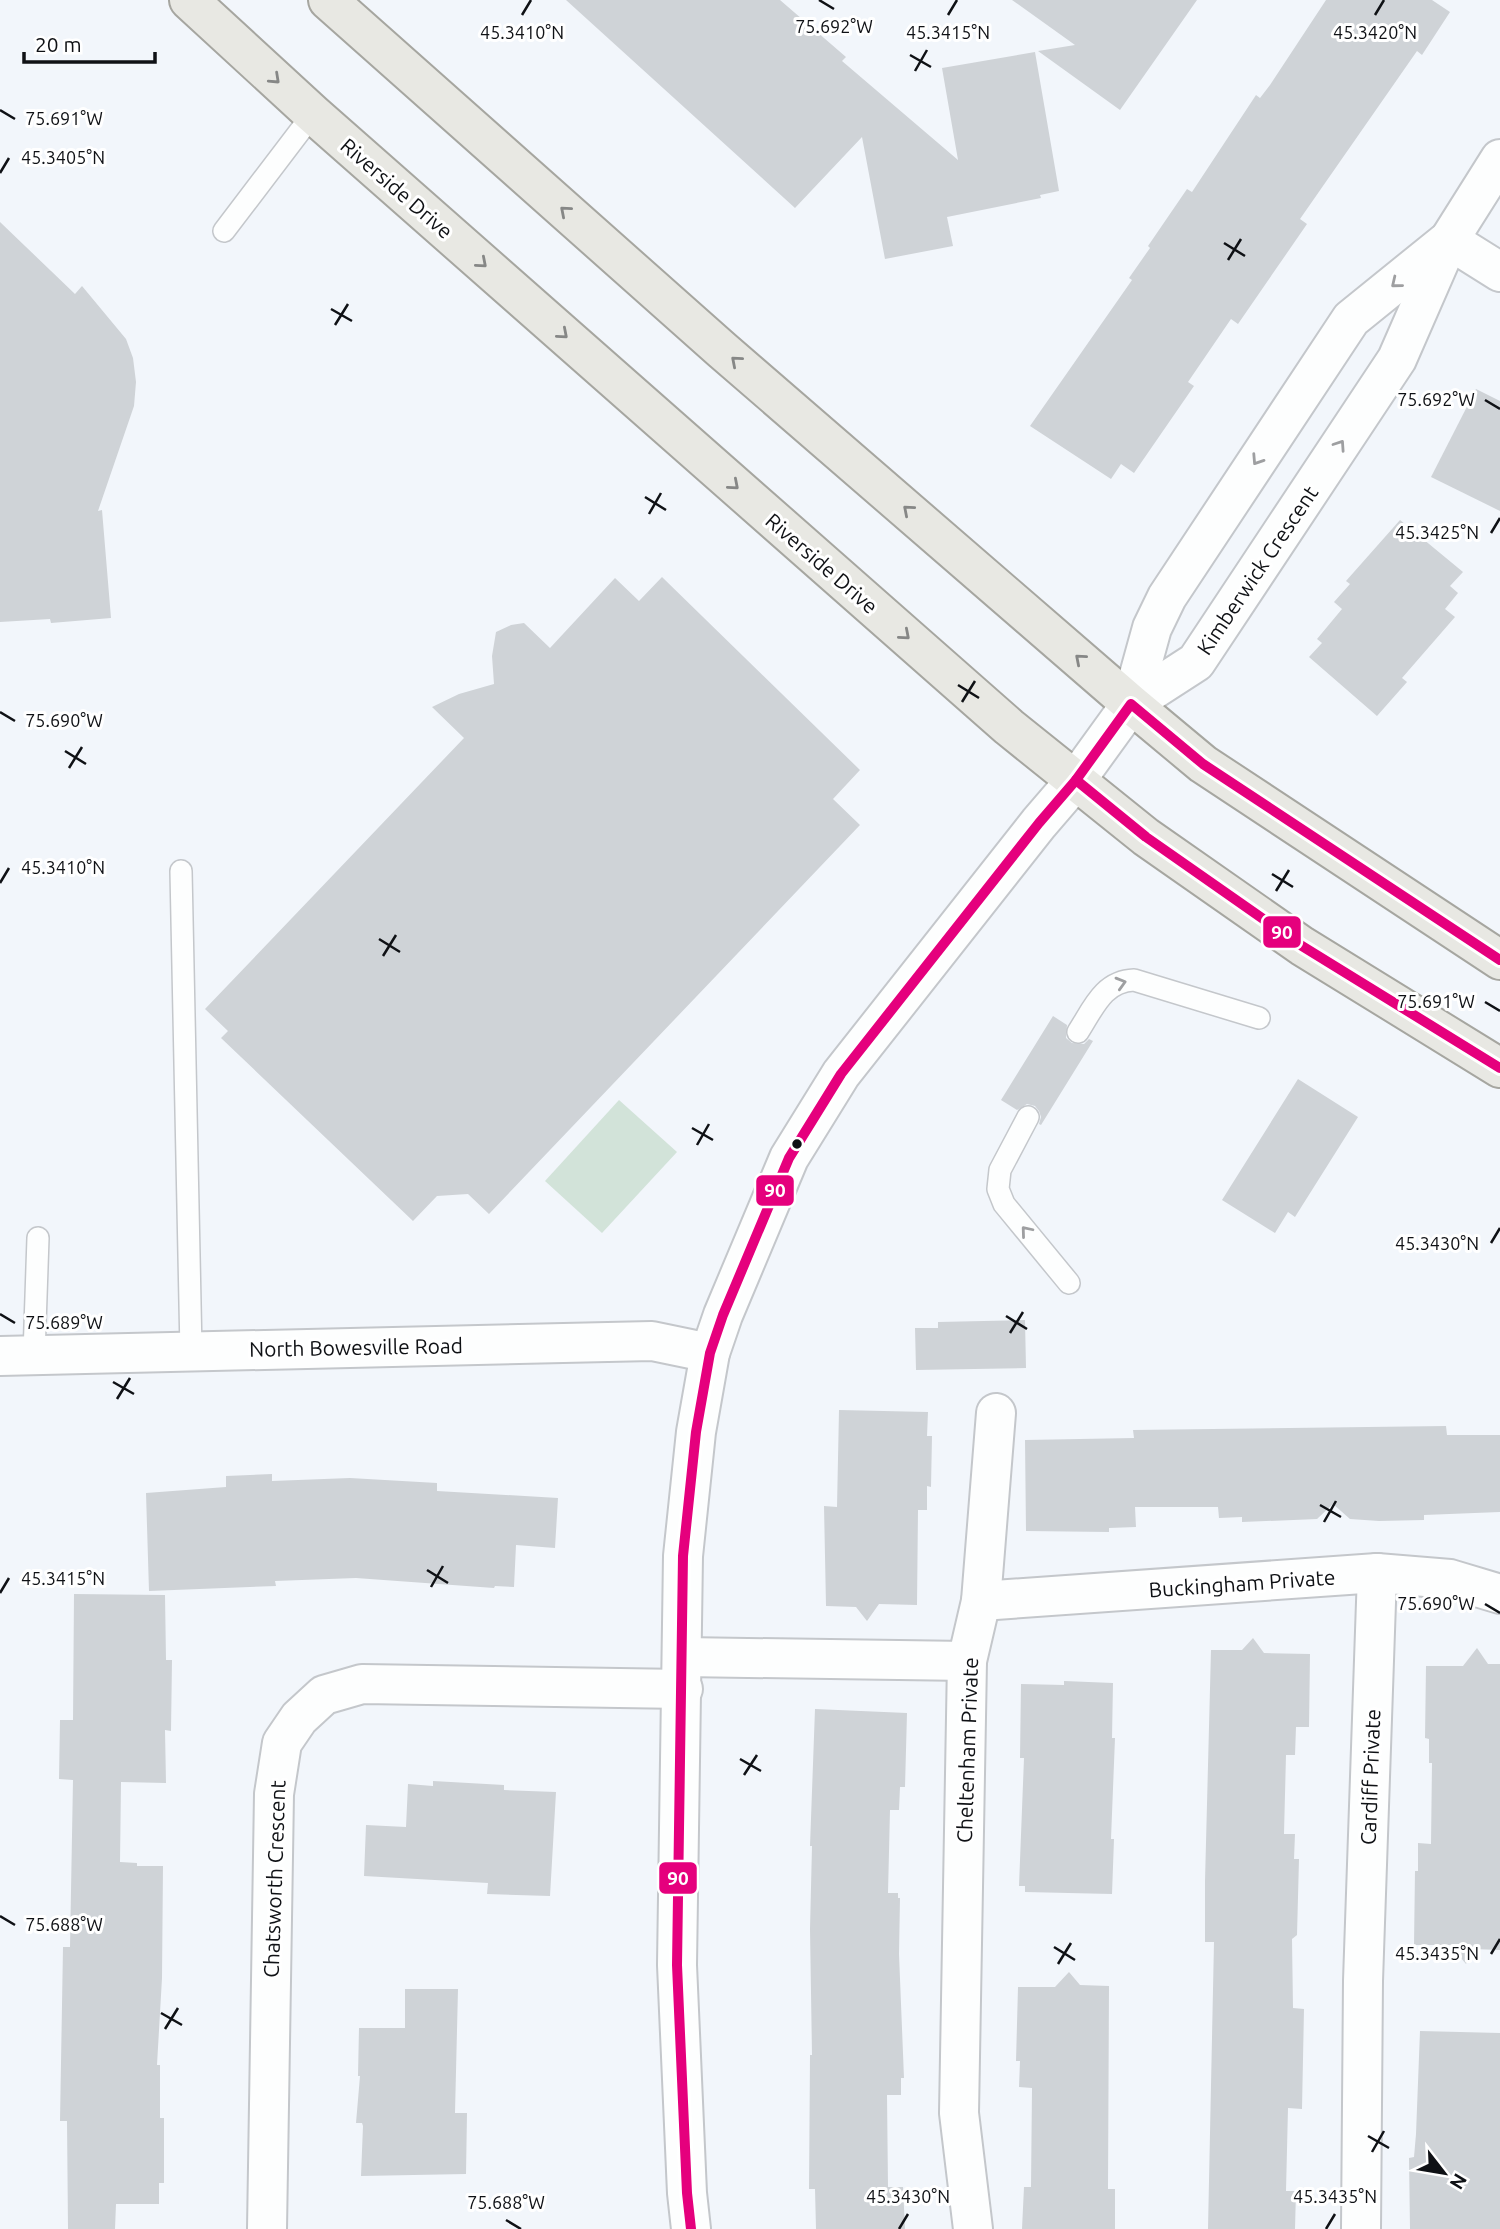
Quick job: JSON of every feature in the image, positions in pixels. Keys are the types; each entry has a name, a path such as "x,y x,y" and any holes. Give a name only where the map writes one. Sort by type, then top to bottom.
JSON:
{"main road":[{"name":"Riverside Drive","path":"189,0 313,114 1009,727 1146,836 1302,946 1500,1069"},
{"path":"328,0 722,350 1203,764 1500,960"}],"street":[{"name":"Kimberwick Crescent","path":"1131,704 1196,662 1397,359 1449,240 1500,159"},
{"name":"Kimberwick Crescent","path":"1131,704 1152,628 1167,597 1351,319 1449,240"},
{"path":"1449,240 1500,272"},
{"path":"691,2229 677,1965 683,1556 696,1432 710,1353 723,1315 789,1158 841,1074 1038,823 1076,779 1131,704"},
{"name":"North Bowesville Road","path":"17,1356 652,1341 710,1353"},
{"name":"Cheltenham Private","path":"973,2229 959,2113 967,1661 981,1601 996,1413"},
{"name":"Buckingham Private","path":"981,1601 1377,1573 1450,1579 1500,1594"},
{"name":"Cardiff Private","path":"1361,2229 1363,1981 1377,1573"},
{"path":"683,1673 967,1661"},
{"name":"Chatsworth Crescent","path":"267,2229 274,1794 282,1743 299,1718 324,1695 362,1684 683,1673"}],"lane":[{"path":"224,231 313,114"},
{"path":"181,871 191,1351"},
{"path":"1078,1032 1111,985 1134,979 1259,1018"},
{"path":"1028,1117 1000,1170 998,1189 1004,1204 1069,1283"},
{"path":"17,1356 38,1238"}],"green space":[{"path":"619,1100 677,1152 602,1233 545,1181"}],"building":[{"path":"566,0 780,0 846,57 842,61 958,160 942,68 1035,52 1059,191 1040,195 1041,198 947,217 953,246 885,259 862,137 795,208"},
{"path":"1012,0 1197,0 1120,110 1038,51 1075,45"},
{"path":"1326,0 1432,0 1450,12 1422,55 1417,51 1300,219 1307,224 1238,324 1231,319 1188,382 1194,386 1134,473 1121,464 1111,479 1030,426 1132,280 1129,278 1150,248 1148,246 1187,189 1192,192 1256,95 1260,98 1270,85"},
{"path":"0,222 75,294 82,286 126,339 133,358 136,382 134,406 98,511 102,510 111,618 51,623 50,619 0,622"},
{"path":"1476,389 1500,401 1500,511 1431,477"},
{"path":"1400,520 1463,572 1450,586 1458,593 1445,609 1455,617 1402,678 1407,682 1377,716 1309,657 1322,643 1317,639 1342,609 1334,602 1350,584 1346,581"},
{"path":"662,577 860,770 833,799 860,825 489,1214 468,1194 437,1196 413,1221 221,1038 228,1031 205,1009 464,738 432,707 459,694 494,684 492,656 496,632 524,623 550,648 615,578 639,601"},
{"path":"1053,1016 1067,1025 1066,1038 1072,1043 1084,1044 1089,1039 1093,1041 1041,1125 1041,1117 1035,1106 1027,1104 1017,1110 1001,1100"},
{"path":"1298,1079 1358,1117 1295,1217 1288,1212 1275,1233 1222,1200"},
{"path":"1025,1320 1026,1368 916,1370 915,1328 938,1328 938,1322"},
{"path":"839,1410 928,1412 927,1436 932,1436 931,1487 927,1486 927,1510 918,1510 917,1605 879,1604 867,1621 856,1607 826,1606 824,1506 837,1507"},
{"path":"1446,1426 1447,1435 1500,1435 1500,1512 1424,1515 1424,1520 1379,1521 1350,1519 1333,1504 1317,1519 1242,1522 1242,1517 1219,1518 1218,1507 1135,1507 1136,1527 1109,1528 1109,1532 1026,1531 1025,1440 1134,1438 1133,1430"},
{"path":"272,1474 272,1481 350,1478 437,1483 437,1491 558,1498 555,1548 516,1545 514,1587 494,1588 356,1578 275,1581 276,1586 149,1591 146,1493 226,1487 226,1476"},
{"path":"74,1594 165,1595 166,1660 172,1660 171,1731 165,1730 166,1783 121,1782 120,1862 137,1863 137,1866 163,1866 162,1978 157,2065 160,2065 160,2118 164,2118 164,2183 159,2183 159,2204 116,2204 115,2229 68,2229 67,2121 60,2121 63,1947 70,1947 73,1780 59,1779 60,1720 73,1720"},
{"path":"1253,1638 1264,1653 1310,1654 1309,1727 1296,1727 1295,1755 1286,1755 1284,1834 1295,1834 1294,1859 1299,1859 1297,1935 1292,1939 1293,2008 1304,2009 1302,2109 1288,2108 1286,2191 1296,2191 1295,2229 1208,2229 1214,1942 1205,1942 1205,1881 1211,1650 1242,1650"},
{"path":"1477,1648 1488,1664 1500,1664 1500,1950 1473,1949 1466,1964 1450,1945 1414,1945 1415,1871 1418,1871 1418,1843 1431,1844 1432,1763 1429,1763 1429,1739 1425,1738 1426,1666 1463,1666"},
{"path":"1064,1681 1113,1683 1112,1738 1115,1738 1112,1894 1025,1892 1025,1886 1019,1886 1024,1758 1020,1758 1021,1684 1064,1685"},
{"path":"815,1709 907,1713 905,1787 900,1787 899,1810 890,1810 888,1893 898,1893 900,1898 899,1954 904,2078 901,2078 901,2095 887,2095 888,2187 903,2187 905,2229 816,2229 815,2189 809,2189 812,2055 810,1846"},
{"path":"433,1781 504,1785 504,1790 556,1792 550,1896 487,1894 488,1883 364,1876 366,1825 406,1827 408,1784 433,1786"},
{"path":"1069,1972 1080,1985 1109,1986 1108,2189 1115,2189 1115,2229 1022,2229 1024,2187 1031,2187 1032,2088 1019,2087 1020,2061 1016,2061 1018,1987 1055,1987"},
{"path":"405,1989 458,1989 455,2113 467,2113 466,2174 361,2176 363,2126 362,2123 356,2123 360,2076 359,2028 405,2028"},
{"path":"1420,2031 1500,2033 1500,2229 1410,2229 1409,2158 1414,2157 1416,2134"}],"transit line":[{"name":"90","path":"691,2229 677,1965 683,1556 696,1432 710,1353 723,1315 789,1158 841,1074 1076,780 1131,704 1203,764 1500,960"},
{"name":"90","path":"1076,780 1146,837 1302,946 1500,1068"}]}
